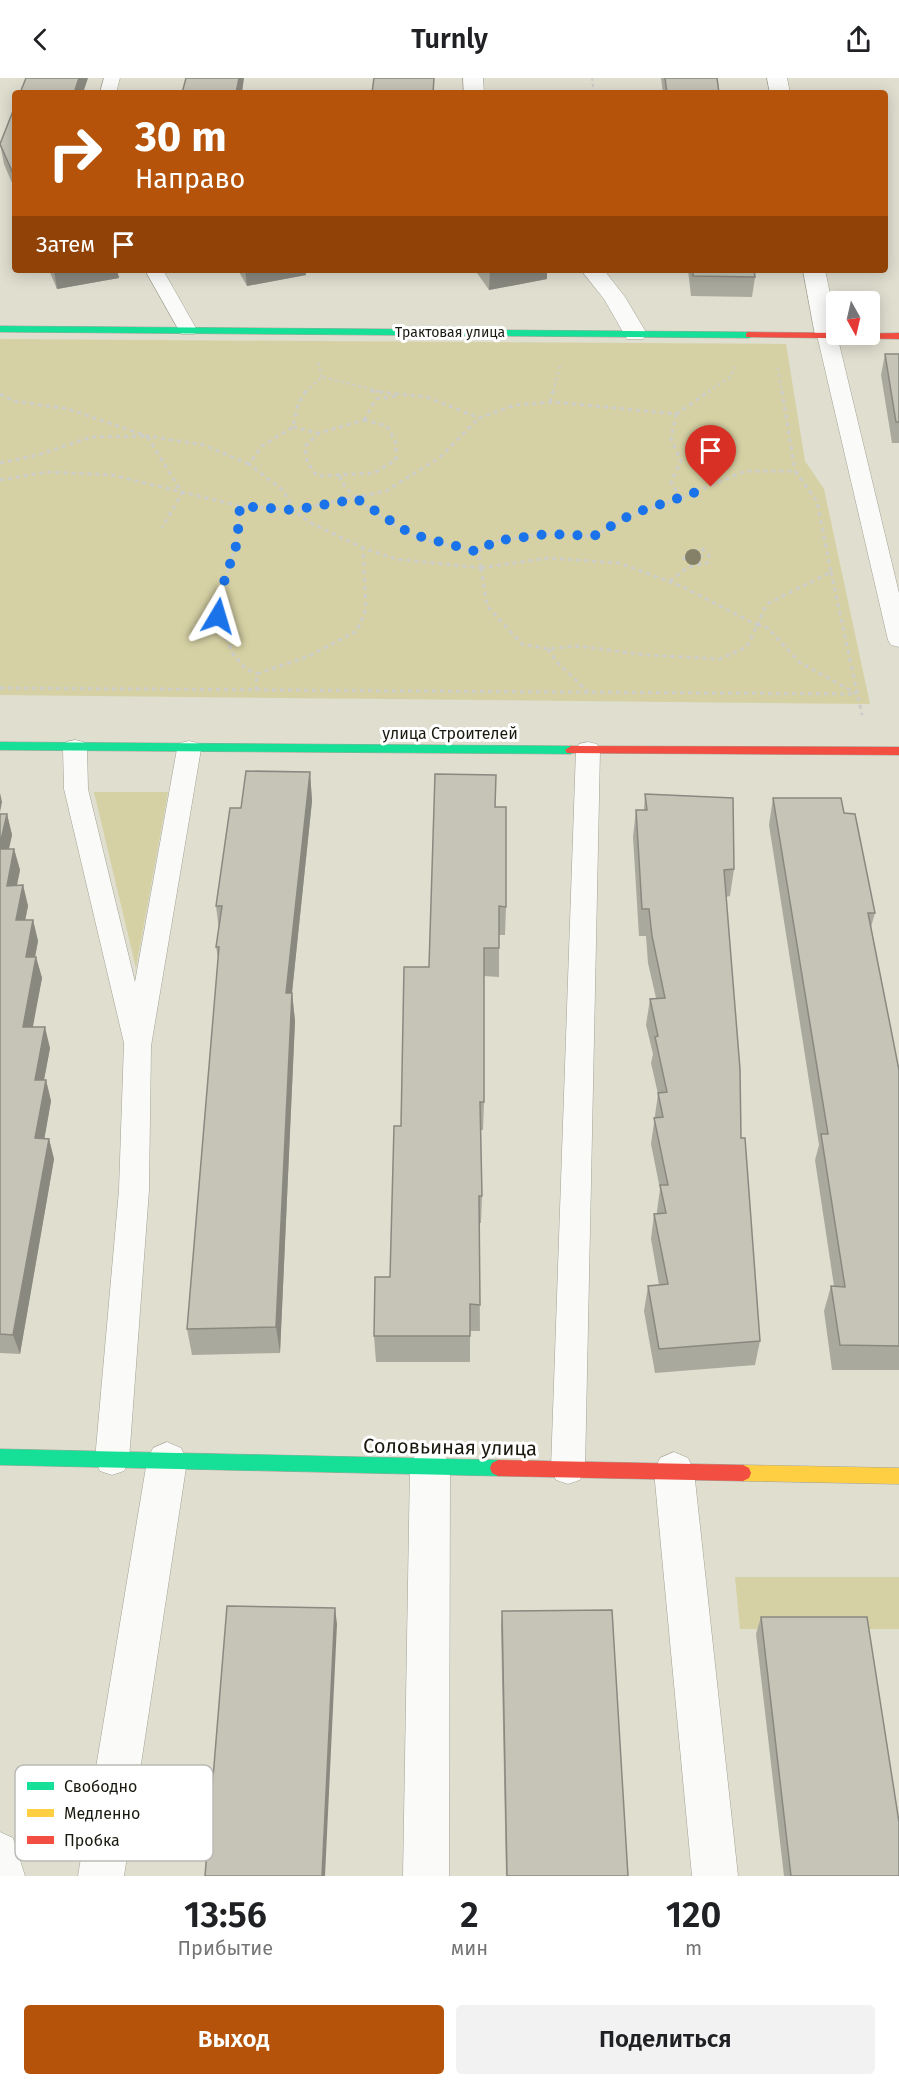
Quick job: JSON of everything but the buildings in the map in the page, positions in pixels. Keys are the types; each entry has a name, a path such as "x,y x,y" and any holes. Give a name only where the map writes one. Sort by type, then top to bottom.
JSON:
{"street":[{"path":"594,273 614,297 635,334"},
{"path":"815,273 826,330"},
{"name":"Трактовая улица","path":"0,329 826,335"},
{"name":"Трактовая улица","path":"880,336 899,336"},
{"name":"улица Строителей","path":"0,746 189,749 899,751"},
{"name":"Соловьиная улица","path":"0,1460 112,1460 899,1476"},
{"path":"119,1765 167,1461"},
{"path":"426,1876 430,1466"},
{"path":"674,1471 715,1876"},
{"path":"101,1876 103,1861"}],"lane":[{"path":"156,273 188,330"},
{"path":"829,345 899,640"},
{"path":"75,748 76,789 137,1046"},
{"path":"112,1460 134,1190 137,1046 189,749"},
{"path":"568,1469 588,750"},
{"path":"0,1851 6,1876"}],"path":[{"path":"550,402 563,356"},
{"path":"0,480 47,472 112,475 240,506 293,510 357,499 386,491 439,458 479,418 514,405 550,402 604,405 648,413 676,414 730,377 740,358"},
{"path":"293,427 293,410 304,390 322,377 372,391 427,397 479,418"},
{"path":"0,394 14,401 68,409 147,436 204,445 249,464 284,491 293,510 311,524 363,548 396,559 483,568 548,558 619,563 669,581 759,626 768,628 799,662 857,694"},
{"path":"364,420 376,399 405,394"},
{"path":"676,414 671,439 681,461 671,482 681,498"},
{"path":"364,420 387,426 396,443 396,460 374,473 317,476 307,462 305,446 319,433 364,420"},
{"path":"249,464 255,452 268,440 293,427 319,433"},
{"path":"0,463 38,455 91,437 147,436"},
{"path":"147,436 182,493"},
{"path":"340,476 341,484 357,499 411,534 478,552 495,541 515,538 547,534 594,536 632,514 681,498 745,471 795,471 817,501 857,694"},
{"path":"162,528 182,493"},
{"path":"240,506 237,543 220,594 218,616 233,654 246,669 257,674 309,656 357,630 366,609 363,548"},
{"path":"669,581 688,567 707,563 710,559 707,552 702,549 686,553 684,558 691,562 700,561 702,556 695,552"},
{"path":"478,552 483,568 487,606 522,644 548,649 577,646 647,655 720,659 747,647 759,626 767,604 831,572"},
{"path":"548,649 589,693"},
{"path":"256,690 257,674"},
{"path":"0,688 857,694"}],"shaded area":[{"path":"0,339 786,344 805,461 824,489 870,704 0,695"},
{"path":"94,792 168,792 136,968"},
{"path":"735,1577 899,1577 899,1629 740,1629"}],"traffic: fast":[{"path":"0,329 749,335"},
{"path":"0,746 571,750"},
{"path":"0,1457 498,1468"}],"traffic: slow":[{"path":"743,1473 899,1476"}],"traffic: jam":[{"path":"749,335 899,336"},
{"path":"571,750 899,751"},
{"path":"498,1468 743,1473"}],"route":[{"path":"218,616 220,594 237,543 237,518 240,506 293,510 357,499 411,534 478,552 495,541 547,534 594,536 632,514 711,487"}]}
